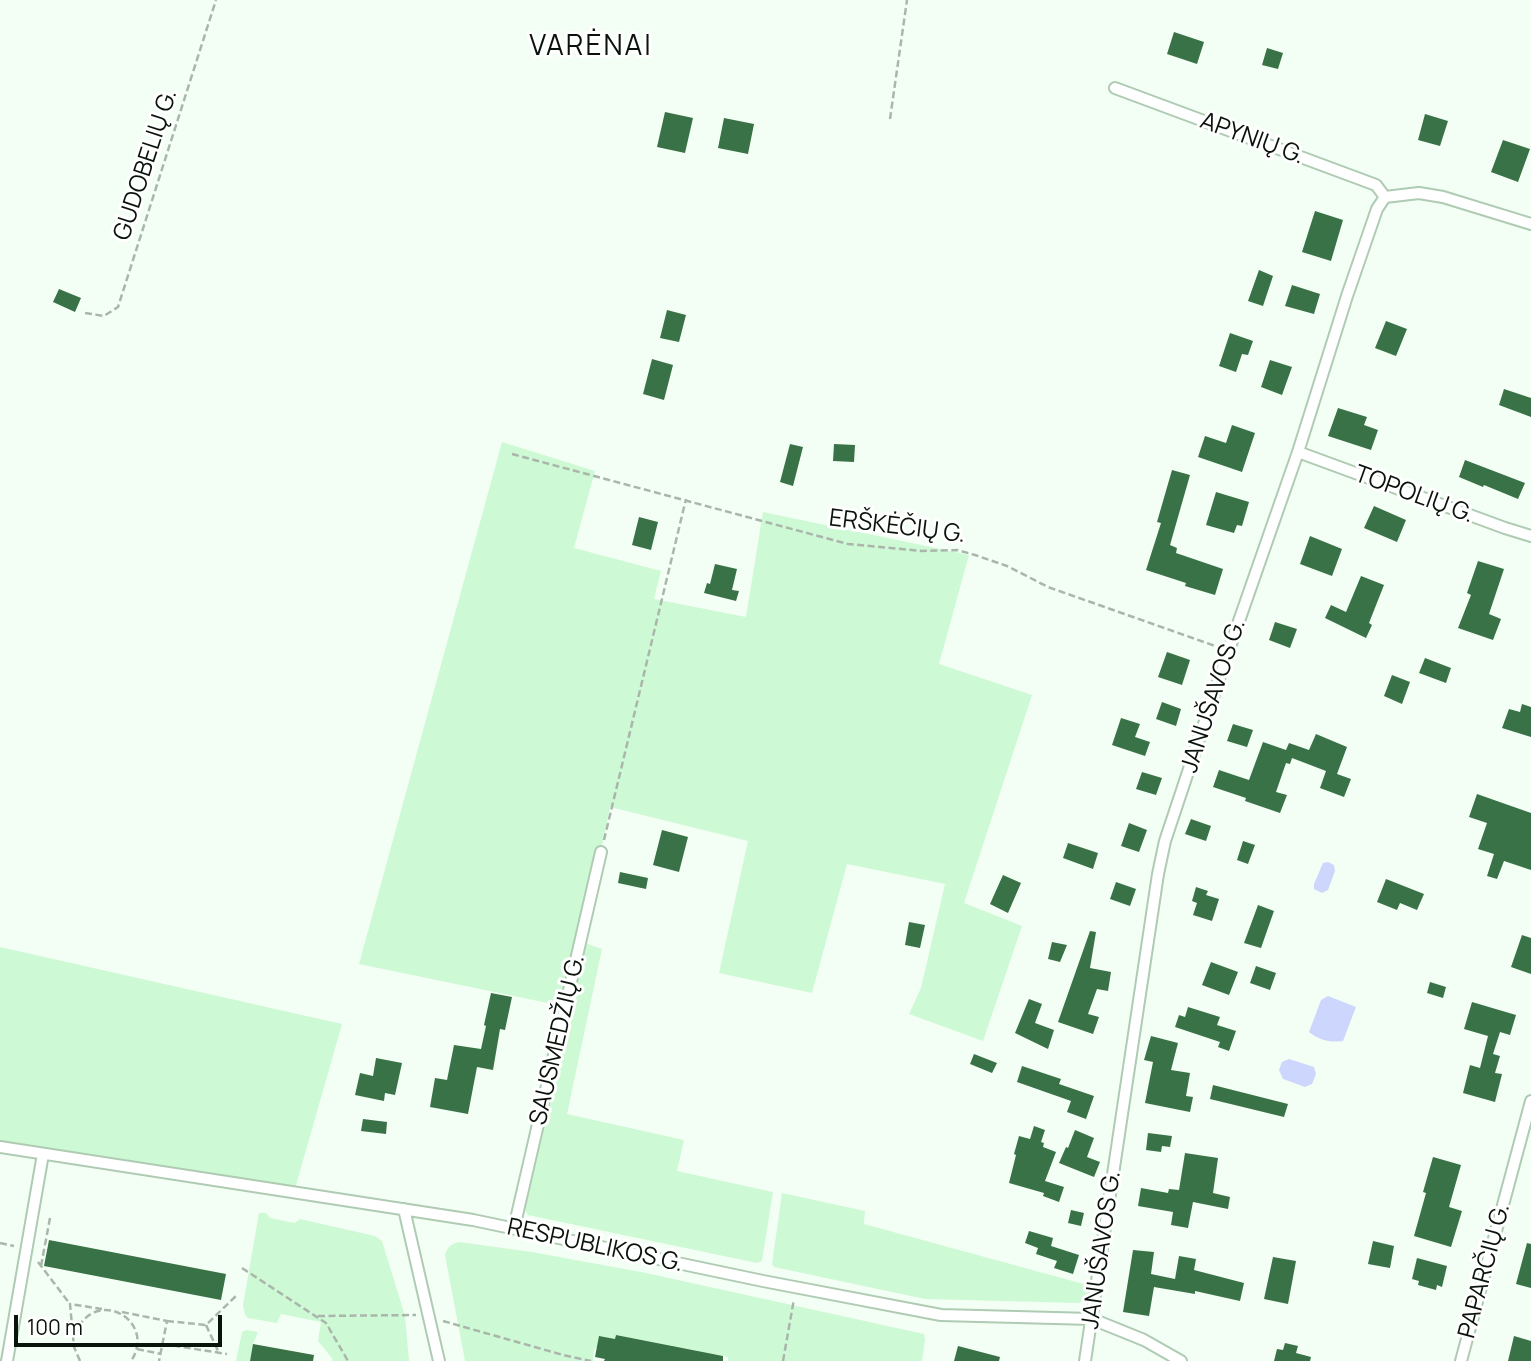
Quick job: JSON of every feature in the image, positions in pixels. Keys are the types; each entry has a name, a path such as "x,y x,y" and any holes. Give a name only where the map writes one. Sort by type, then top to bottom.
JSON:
{"street":[{"name":"APYNIŲ G.","path":"1115,88 1376,185 1385,197"},
{"path":"1385,197 1419,193 1443,197 1531,224"},
{"name":"JANUŠAVOS G.","path":"1085,1361 1158,874 1166,841 1228,651 1298,452 1366,239 1377,209 1385,197"},
{"name":"TOPOLIŲ G.","path":"1298,452 1531,536"},
{"name":"SAUSMEDŽIŲ G.","path":"514,1228 601,852"},
{"name":"PAPARČIŲ G.","path":"1461,1361 1531,1101"},
{"name":"RESPUBLIKOS G.","path":"0,1147 514,1228 796,1288 941,1315 1092,1320 1144,1340 1181,1361"},
{"path":"7,1361 43,1154"},
{"path":"404,1209 439,1361"}],"path":[{"name":"GUDOBELIŲ G.","path":"85,313 104,316 118,307 216,0"},
{"path":"890,119 906,0"},
{"name":"ERŠKĖČIŲ G.","path":"512,454 848,544 922,551 957,550 1007,566 1048,587 1228,651"},
{"path":"601,852 686,499"},
{"path":"41,1266 50,1218"},
{"path":"27,1248 70,1304 74,1348 80,1361"},
{"path":"242,1268 326,1323 348,1361"},
{"path":"783,1361 796,1288"},
{"path":"70,1304 206,1325 238,1294"},
{"path":"74,1336 85,1317 106,1310"},
{"path":"117,1312 126,1317 137,1336 131,1361"},
{"path":"318,1316 429,1317 592,1361"},
{"path":"159,1361 167,1321"},
{"path":"206,1325 219,1353"},
{"path":"163,1344 228,1354"},
{"path":"136,1349 161,1354"}],"green space":[{"path":"502,442 595,471 574,548 661,571 654,599 746,617 763,512 969,555 939,664 1032,695 964,903 1022,926 983,1041 909,1014 921,988 945,884 847,864 812,993 719,973 748,841 610,807 582,942 602,949 567,1114 684,1140 677,1171 773,1192 762,1261 757,1263 528,1215 525,1210 572,1008 359,964"},
{"path":"0,947 342,1024 294,1192 0,1147"},
{"path":"782,1193 865,1211 864,1224 1091,1286 1089,1294 1079,1303 925,1299 774,1267 772,1264"},
{"path":"259,1213 295,1223 300,1219 375,1236 382,1241 405,1316 409,1361 332,1361 318,1341 321,1322 281,1314 277,1323 248,1318 243,1305"},
{"path":"459,1242 646,1273 924,1334 922,1361 728,1361 728,1357 715,1354 714,1358 682,1348 680,1352 662,1344 616,1335 615,1339 594,1349 593,1361 465,1361 445,1255 450,1246"},
{"path":"242,1332 258,1332 250,1361 236,1361"}],"water":[{"path":"1323,863 1334,865 1335,871 1328,890 1322,893 1314,889 1314,884"},
{"path":"1328,996 1356,1007 1343,1041 1325,1040 1309,1032 1321,1000"},
{"path":"1289,1059 1314,1067 1316,1074 1312,1084 1305,1087 1283,1079 1279,1070 1282,1062"}],"building":[{"path":"1174,32 1204,42 1197,64 1167,54"},
{"path":"1267,48 1283,53 1278,69 1262,65"},
{"path":"665,112 693,118 685,153 657,147"},
{"path":"1425,114 1448,121 1440,146 1418,140"},
{"path":"724,118 754,124 748,154 718,148"},
{"path":"1503,140 1530,149 1518,182 1491,172"},
{"path":"1315,211 1343,220 1331,261 1302,252"},
{"path":"1259,270 1273,276 1263,306 1248,301"},
{"path":"1292,285 1320,294 1314,314 1285,306"},
{"path":"59,289 81,298 75,312 53,302"},
{"path":"667,310 686,315 679,342 660,338"},
{"path":"1386,321 1407,329 1396,356 1375,348"},
{"path":"1230,333 1253,341 1248,355 1242,354 1236,372 1219,366"},
{"path":"652,359 673,365 664,400 643,394"},
{"path":"1270,360 1292,367 1282,395 1261,387"},
{"path":"1504,389 1531,398 1531,417 1499,405"},
{"path":"1338,408 1367,417 1364,425 1378,430 1371,450 1328,436"},
{"path":"1232,425 1255,433 1242,472 1198,457 1205,436 1226,443"},
{"path":"790,444 803,447 793,486 780,482"},
{"path":"834,444 855,445 854,462 833,461"},
{"path":"1465,460 1525,483 1518,499 1459,477"},
{"path":"1172,470 1190,475 1170,545 1177,548 1176,553 1223,569 1215,595 1146,570 1161,523 1157,522"},
{"path":"1216,492 1249,502 1242,526 1237,525 1234,533 1206,525"},
{"path":"1374,506 1406,520 1397,542 1364,528"},
{"path":"639,517 658,522 651,550 632,545"},
{"path":"1310,536 1342,549 1332,576 1300,564"},
{"path":"1478,561 1504,569 1489,614 1501,619 1493,640 1458,628 1471,595 1467,593"},
{"path":"715,564 737,569 732,590 739,591 736,601 704,593 707,583 710,584"},
{"path":"1361,576 1384,585 1366,638 1325,618 1331,605 1346,612"},
{"path":"1275,622 1297,629 1290,648 1269,640"},
{"path":"1167,652 1190,660 1182,685 1158,677"},
{"path":"1425,658 1451,668 1446,683 1419,673"},
{"path":"1392,675 1410,682 1402,704 1384,696"},
{"path":"1162,702 1181,709 1176,726 1156,719"},
{"path":"1522,704 1531,707 1531,737 1502,728 1509,709 1520,712"},
{"path":"1121,718 1140,724 1135,737 1150,742 1145,756 1112,745"},
{"path":"1233,724 1253,730 1247,747 1227,741"},
{"path":"1316,734 1347,747 1337,774 1351,779 1344,797 1320,788 1326,771 1292,758 1290,764 1286,763 1276,792 1287,795 1280,813 1213,787 1219,770 1249,780 1263,742 1286,750 1289,743 1309,750"},
{"path":"1142,772 1162,778 1156,795 1136,789"},
{"path":"1477,794 1531,813 1531,870 1504,861 1497,879 1487,876 1494,854 1478,849 1487,823 1469,817"},
{"path":"1191,819 1211,826 1206,841 1185,834"},
{"path":"1129,823 1147,830 1139,852 1121,846"},
{"path":"662,830 688,837 679,872 653,865"},
{"path":"1243,841 1255,845 1248,864 1237,860"},
{"path":"1068,843 1098,853 1093,869 1063,858"},
{"path":"620,872 648,878 646,889 618,883"},
{"path":"1003,875 1021,883 1008,913 990,904"},
{"path":"1386,879 1424,894 1417,910 1400,903 1397,910 1377,902"},
{"path":"1116,882 1136,889 1130,906 1110,899"},
{"path":"1196,887 1208,891 1206,895 1219,899 1212,921 1193,915 1197,903 1192,901"},
{"path":"1258,905 1274,911 1261,948 1244,943"},
{"path":"909,922 925,925 920,948 905,945"},
{"path":"1090,931 1096,932 1090,968 1111,972 1108,991 1097,989 1088,1014 1099,1017 1093,1034 1058,1022"},
{"path":"1522,935 1531,938 1531,974 1511,967"},
{"path":"1052,942 1067,945 1060,962 1048,959"},
{"path":"1211,962 1238,972 1229,995 1202,985"},
{"path":"1256,966 1276,973 1270,990 1250,983"},
{"path":"1430,982 1446,987 1443,998 1427,993"},
{"path":"491,993 512,997 505,1030 500,1029 493,1070 477,1067 468,1114 430,1107 435,1078 447,1080 454,1045 481,1049"},
{"path":"1029,999 1042,1004 1035,1023 1054,1030 1048,1049 1015,1033"},
{"path":"1472,1002 1516,1015 1510,1035 1500,1032 1493,1054 1500,1056 1495,1073 1502,1074 1495,1102 1463,1093 1470,1065 1480,1068 1488,1036 1464,1029"},
{"path":"1188,1007 1220,1017 1217,1025 1236,1031 1229,1051 1218,1047 1220,1042 1175,1027 1179,1015 1185,1017"},
{"path":"1151,1036 1178,1043 1171,1070 1190,1073 1186,1096 1193,1097 1190,1112 1145,1103 1153,1062 1144,1060"},
{"path":"974,1054 997,1063 992,1073 970,1064"},
{"path":"376,1058 402,1063 395,1095 385,1093 384,1101 355,1095 360,1073 373,1076"},
{"path":"1022,1066 1061,1079 1059,1084 1094,1096 1086,1119 1067,1112 1071,1101 1017,1082"},
{"path":"1213,1085 1288,1104 1284,1117 1210,1099"},
{"path":"363,1119 387,1122 386,1134 361,1131"},
{"path":"1034,1126 1045,1130 1041,1142 1044,1143 1043,1147 1056,1152 1045,1181 1064,1187 1059,1202 1043,1196 1044,1193 1009,1183 1019,1136 1030,1139"},
{"path":"1075,1130 1094,1138 1087,1157 1100,1162 1094,1177 1059,1163"},
{"path":"1148,1133 1172,1136 1170,1147 1162,1146 1161,1152 1146,1150"},
{"path":"1185,1153 1218,1158 1213,1193 1230,1197 1228,1209 1193,1202 1188,1228 1171,1225 1173,1212 1138,1206 1141,1188 1168,1193 1169,1189 1179,1190"},
{"path":"1433,1157 1461,1165 1449,1207 1462,1211 1451,1247 1414,1236"},
{"path":"1071,1210 1084,1213 1081,1226 1068,1223"},
{"path":"1029,1231 1053,1238 1051,1246 1079,1255 1073,1274 1054,1268 1057,1261 1036,1254 1038,1248 1025,1243"},
{"path":"49,1240 226,1274 221,1300 44,1266"},
{"path":"1373,1241 1394,1246 1390,1268 1368,1264"},
{"path":"1527,1243 1531,1244 1531,1288 1516,1284"},
{"path":"1133,1250 1154,1252 1151,1274 1175,1279 1179,1256 1196,1259 1194,1270 1244,1283 1240,1301 1195,1291 1195,1294 1154,1287 1149,1316 1123,1312"},
{"path":"1273,1257 1296,1261 1288,1304 1264,1299"},
{"path":"1417,1258 1447,1266 1442,1287 1437,1285 1436,1290 1418,1285 1419,1281 1412,1279"},
{"path":"616,1335 723,1356 723,1361 604,1361 605,1359 595,1357 599,1336 615,1339"},
{"path":"1514,1336 1531,1341 1531,1361 1508,1361"},
{"path":"1285,1343 1298,1346 1296,1353 1311,1357 1310,1361 1274,1361 1277,1349 1283,1350"},
{"path":"253,1344 314,1355 313,1361 250,1361"},
{"path":"958,1346 1000,1357 999,1361 954,1361"}],"district":[{"name":"VARĖNAI","path":"591,47"}]}
